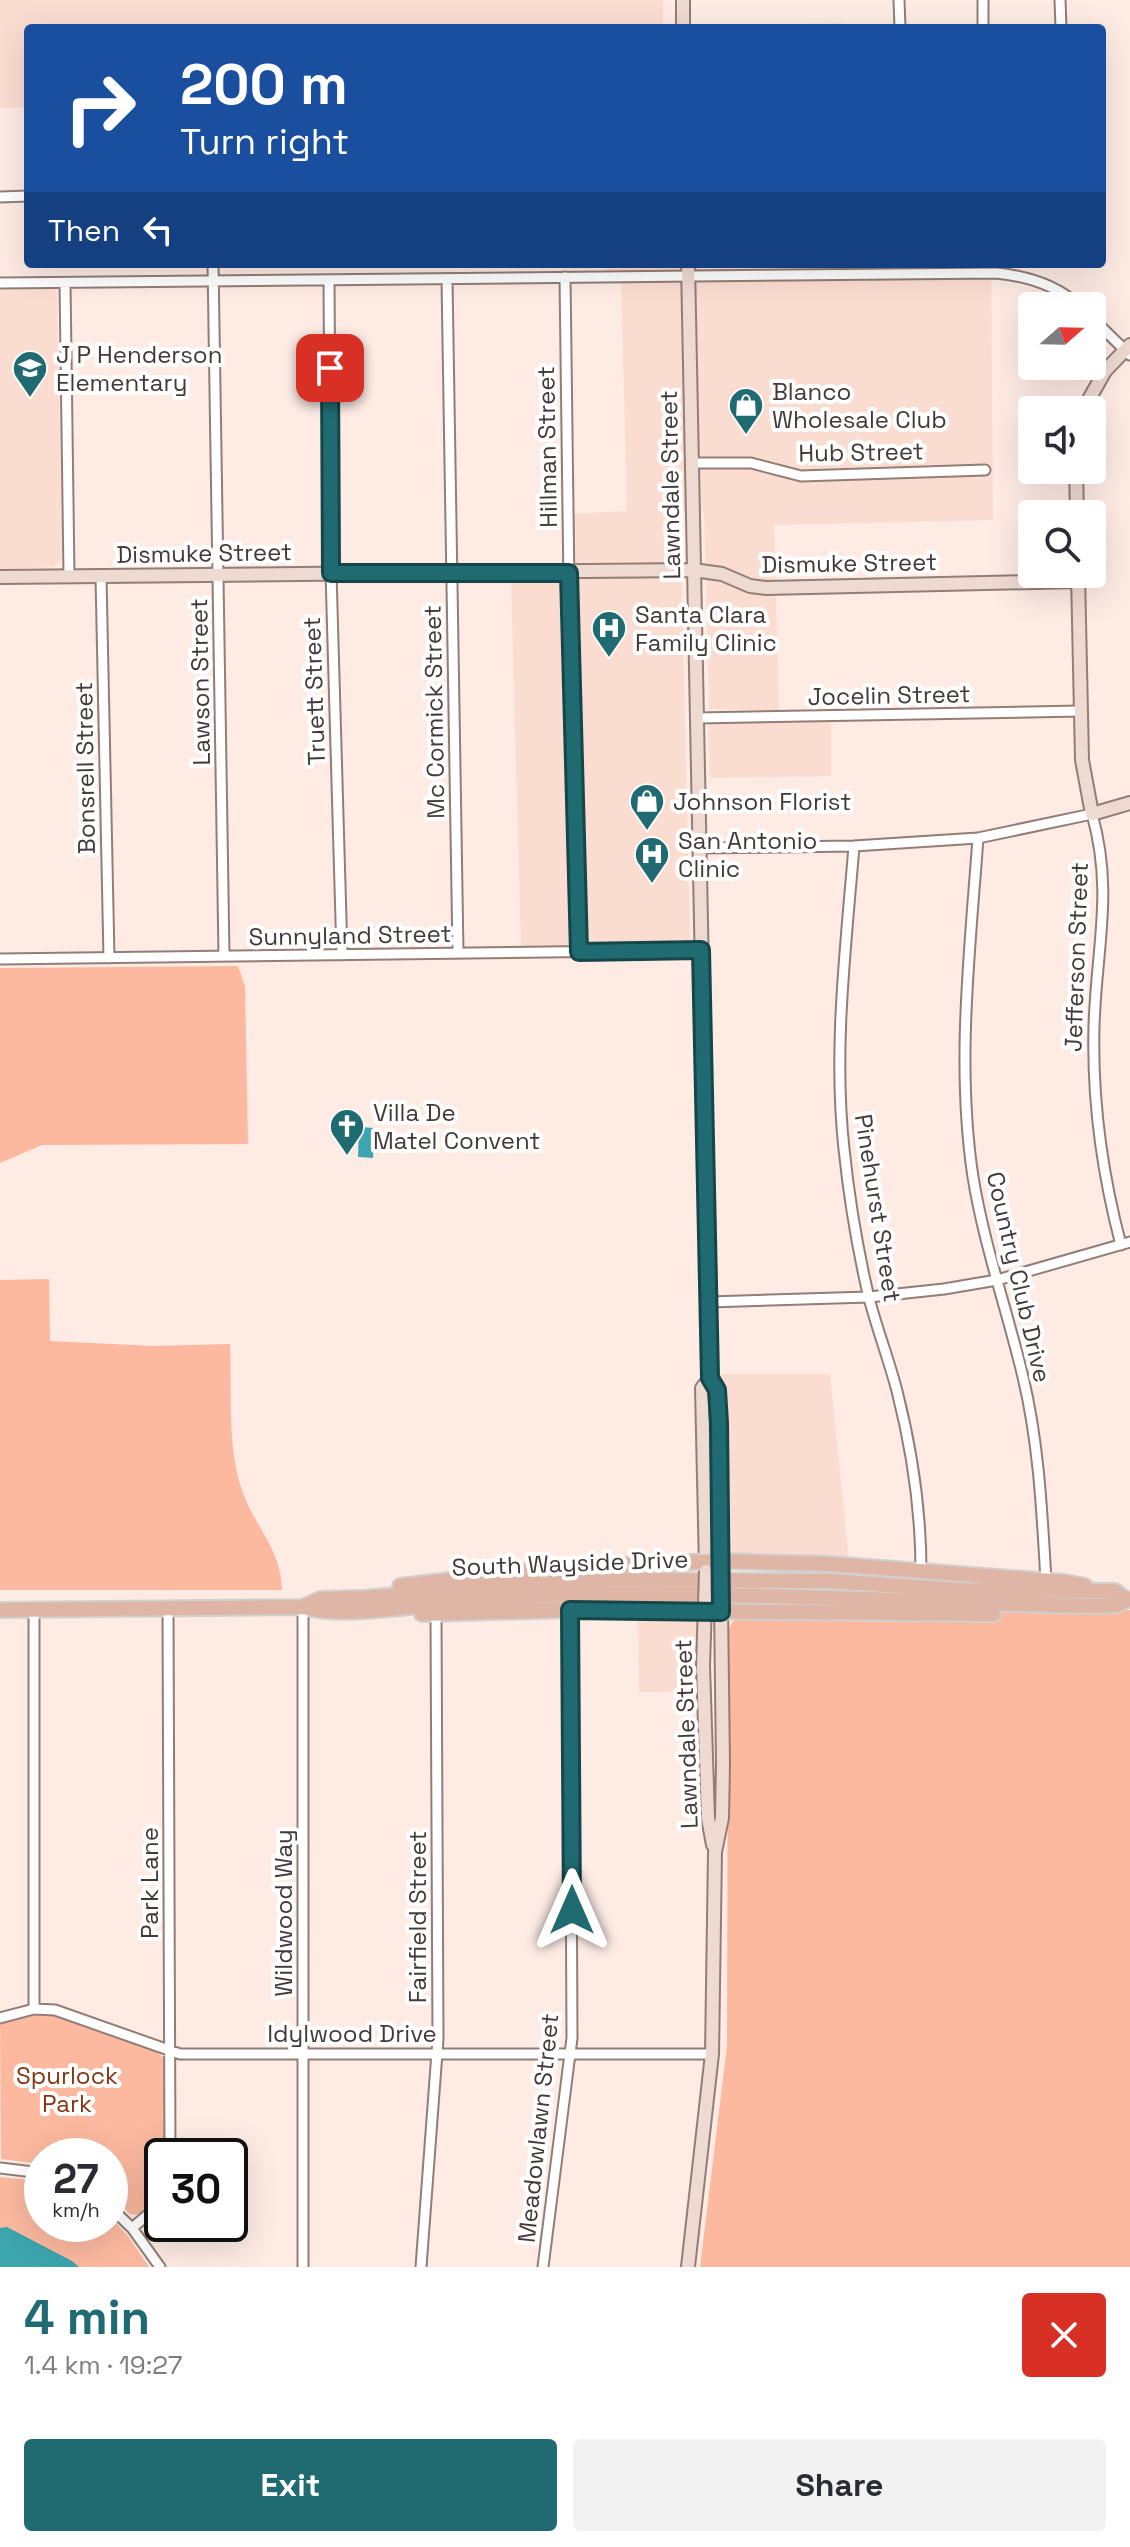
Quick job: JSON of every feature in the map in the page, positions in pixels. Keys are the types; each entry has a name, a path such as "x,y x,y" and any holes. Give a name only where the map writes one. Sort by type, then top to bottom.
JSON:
{"main road":[{"path":"683,0 683,24"},
{"name":"Lawndale Street","path":"688,270 710,1378 717,1390 719,1423 713,1566 705,1608 703,1666 708,1818 715,1852"},
{"path":"1091,396 1105,371 1128,350"},
{"name":"Dismuke Street","path":"0,577 693,570 722,574 750,586 766,588 1018,580"},
{"name":"Jefferson Street","path":"1078,588 1082,760 1092,814"},
{"path":"1092,814 1130,803"},
{"name":"Lawndale Street","path":"688,2267 712,2054 715,1852 722,1818 721,1608 713,1566 702,1388 710,1378"},
{"path":"703,1422 719,1423"},
{"path":"366,1604 404,1585 560,1567 829,1564 1064,1582 1104,1591"},
{"name":"South Wayside Drive","path":"0,1610 303,1607 323,1612 496,1585 619,1580 829,1581 974,1590 1115,1591 1128,1599"},
{"name":"South Wayside Drive","path":"366,1604 526,1597 820,1596 963,1604 1097,1606 1116,1605 1128,1599"},
{"path":"366,1604 436,1614 705,1608 1022,1614 1097,1606"},
{"path":"706,1765 723,1765"}],"street":[{"path":"899,0 900,24"},
{"path":"983,0 983,24"},
{"path":"1060,0 1061,24"},
{"path":"0,197 24,196"},
{"name":"Lawson Street","path":"213,268 224,955"},
{"path":"0,283 565,277 688,270 996,273 1032,279 1060,292"},
{"name":"Hillman Street","path":"565,277 579,952"},
{"name":"Mc Cormick Street","path":"447,279 458,953"},
{"name":"Truett Street","path":"329,281 331,573 342,955"},
{"path":"65,283 69,576"},
{"path":"1106,330 1128,350"},
{"name":"Hub Street","path":"692,463 751,463 801,476 985,470"},
{"name":"Bonsrell Street","path":"101,577 109,958"},
{"name":"Jocelin Street","path":"697,718 1081,711"},
{"path":"700,848 854,846 978,838 1092,814"},
{"name":"Jefferson Street","path":"1092,814 1100,843 1104,890 1094,1024 1094,1089 1100,1152 1125,1244"},
{"name":"Country Club Drive","path":"978,838 965,1078 973,1176 1023,1377 1036,1444 1046,1581"},
{"name":"Pinehurst Street","path":"854,846 841,1013 840,1095 844,1149 869,1297 897,1389 909,1443 918,1505 921,1571"},
{"name":"Sunnyland Street","path":"0,959 701,950"},
{"path":"709,1302 869,1297 944,1289 997,1280 1125,1244"},
{"name":"Wildwood Way","path":"303,1607 303,2267"},
{"name":"Park Lane","path":"168,1609 170,2138"},
{"path":"34,1610 34,2009"},
{"name":"Meadowlawn Street","path":"543,2267 571,2052 570,1610"},
{"name":"Fairfield Street","path":"421,2267 437,2053 436,1614"},
{"name":"Idylwood Drive","path":"0,2018 34,2009 55,2010 180,2054 712,2054"},
{"path":"0,2168 24,2171"},
{"path":"132,2228 144,2218"},
{"path":"128,2224 160,2267"}],"shaded area":[{"path":"0,0 663,0 663,24 24,24 24,107 0,108"},
{"path":"605,268 991,268 993,520 774,525 779,711 709,709 704,513 680,511 690,938 684,944 589,946 584,943 579,832 568,832 570,944 563,947 521,948 511,579 576,580 573,514 627,511 621,281 605,280"},
{"name":"J P Henderson Elementary","path":"52,286 57,293 62,556 60,563 52,567 0,569 0,287"},
{"path":"831,719 831,776 710,778 708,727 712,722"},
{"path":"722,1374 830,1374 849,1561 733,1556 729,1552"},
{"path":"638,1615 694,1619 699,1629 699,1691 639,1692"}],"green space":[{"path":"238,966 245,986 248,1144 42,1145 0,1163 0,968"},
{"path":"49,1279 50,1341 155,1346 230,1344 232,1435 237,1471 246,1501 277,1561 282,1590 0,1590 0,1280"},
{"path":"1130,1610 1130,2267 700,2267 727,2046 728,1631 731,1625 745,1615"},
{"name":"Spurlock Park","path":"46,2013 128,2038 164,2059 165,2138 144,2138 144,2212 137,2215 128,2212 128,2138 24,2138 24,2162 1,2159 0,2024"},
{"path":"0,2177 24,2179 24,2242 128,2242 128,2236 149,2267 0,2267"}],"water":[{"path":"359,1127 375,1128 373,1158 358,1157"},
{"path":"7,2227 24,2236 24,2242 36,2242 79,2267 0,2267 0,2228"}],"place":[{"name":"J P Henderson Elementary","path":"30,399"},
{"name":"Blanco Wholesale Club","path":"746,436"},
{"name":"Santa Clara Family Clinic","path":"609,659"},
{"name":"Johnson Florist","path":"647,832"},
{"name":"San Antonio Clinic","path":"652,885"},
{"name":"Villa De Matel Convent","path":"347,1157"}],"route":[{"path":"330,368 331,573 569,573 579,952 701,950 710,1378 717,1390 720,1437 721,1612 570,1610 572,1910"}]}
